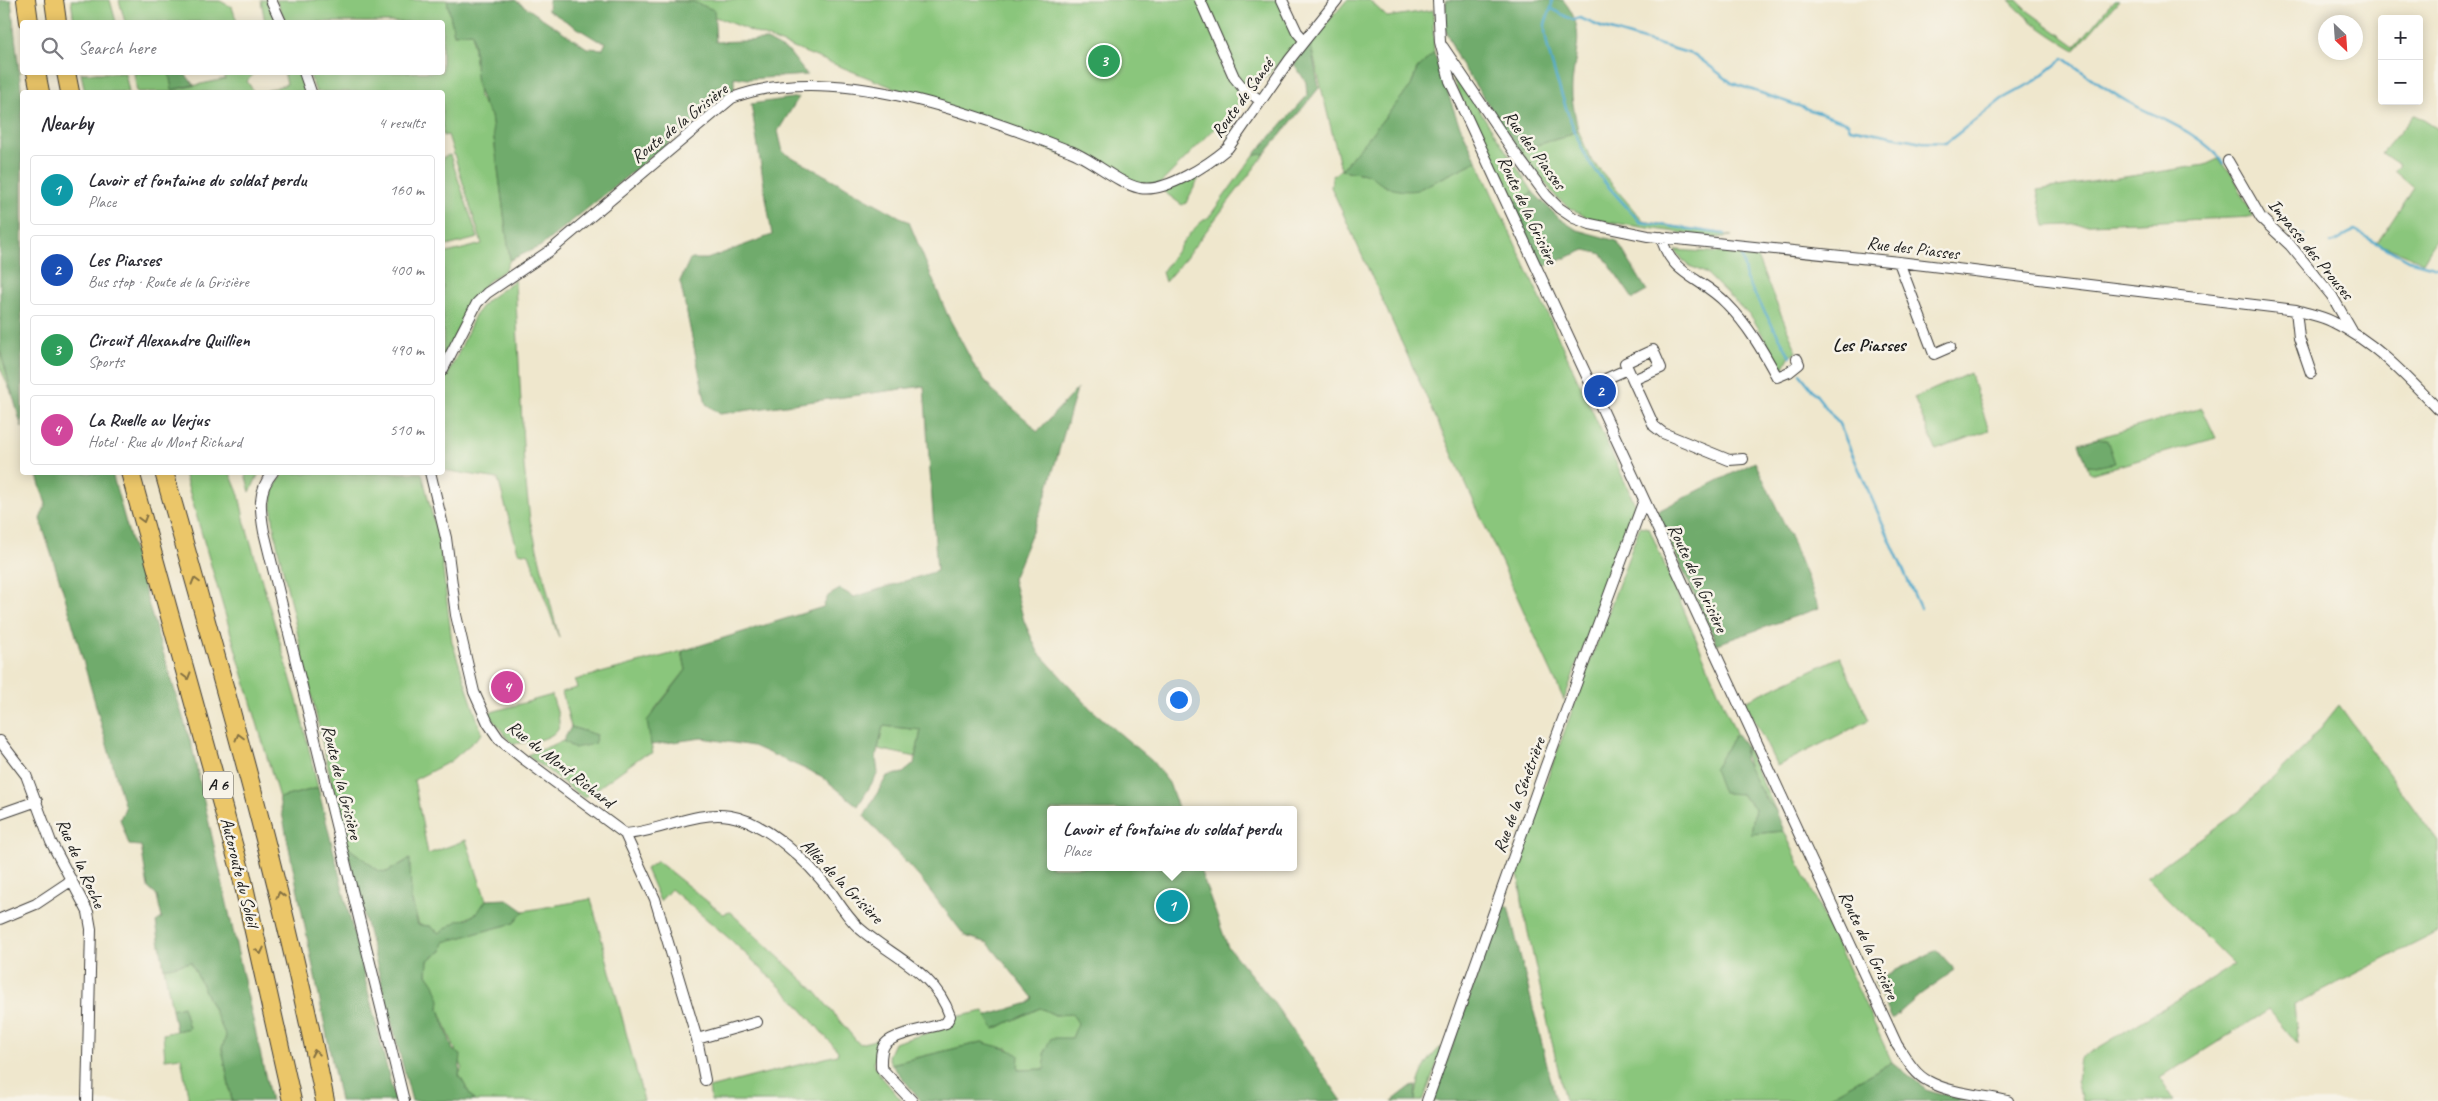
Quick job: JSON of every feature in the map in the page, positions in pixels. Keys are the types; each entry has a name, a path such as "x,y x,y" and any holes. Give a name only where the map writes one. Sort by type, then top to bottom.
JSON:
{"highway":[{"path":"26,0 28,20"},
{"path":"54,0 57,20"},
{"path":"37,75 40,90"},
{"path":"67,75 70,90"},
{"name":"Autoroute du Soleil","path":"131,475 241,873 292,1101"},
{"name":"Autoroute du Soleil","path":"165,475 271,857 304,996 325,1101"}],"street":[{"path":"272,0 280,20"},
{"path":"1200,0 1234,77 1243,88 1261,101"},
{"path":"1282,0 1297,32 1304,40"},
{"name":"Route de Sancé","path":"1152,187 1160,187 1179,180 1219,156 1236,138 1304,40 1337,0"},
{"name":"Route de la Grisière","path":"1438,0 1440,42 1450,81 1897,1045 1913,1069 1927,1081 1953,1089 2008,1101"},
{"name":"Rue des Piasses","path":"1440,42 1512,149 1558,208 1574,218 1590,224 1661,237 1899,262 2296,310 2332,320 2352,332 2395,365 2438,409"},
{"path":"305,75 310,90"},
{"name":"Route de la Grisière","path":"445,366 477,303 487,293 551,250 732,98 752,91 774,86 842,86 905,98 1000,125 1072,152 1140,188 1152,187"},
{"name":"Impasse des Prouses","path":"2228,162 2262,218 2290,244 2332,296 2352,332"},
{"path":"1661,237 1665,252 1686,276 1703,283 1726,303 1747,327 1777,377 1789,372 1799,364 1797,359"},
{"path":"1899,262 1934,354 1950,346"},
{"path":"2296,310 2299,338 2311,373"},
{"path":"1633,380 1661,368 1653,350 1625,363 1654,426 1663,433 1729,460 1742,459"},
{"path":"1592,385 1628,369"},
{"name":"Route de la Grisière","path":"271,475 262,488 260,507 264,532 404,1101"},
{"name":"Rue du Mont Richard","path":"431,475 446,538 456,615 474,692 488,724 499,739 519,756 625,834 655,899 697,1039 705,1080"},
{"name":"Rue de la Sénétrière","path":"1427,1101 1644,500"},
{"name":"Rue de la Roche","path":"0,740 4,754 26,775 51,842 88,912 91,930 87,1101"},
{"path":"0,814 37,801"},
{"name":"Allée de la Grisière","path":"625,834 644,833 668,824 700,817 729,816 764,829 812,870 860,929 918,969 946,1003 950,1016 946,1023 892,1039 884,1046 881,1055 881,1068 912,1101"},
{"path":"0,919 36,904 72,880"},
{"path":"697,1039 757,1022"}],"green space":[{"path":"0,0 11,0 21,90 20,421 0,350"},
{"path":"71,0 110,0 115,20 74,20"},
{"path":"119,0 220,1 232,7 236,20 124,20"},
{"path":"261,0 266,0 277,20 265,20"},
{"path":"276,0 447,0 454,34 472,32 479,97 491,115 510,260 505,270 486,283 469,304 445,358 445,253 482,244 448,135 445,136 445,90 315,90 310,75 445,75 445,20 285,20"},
{"path":"447,0 515,0 587,48 603,49 606,42 597,40 548,10 549,0 694,2 714,10 716,42 767,40 789,52 807,75 748,79 734,77 734,90 541,246 510,260 491,116 484,104 477,84 472,32 454,34"},
{"path":"673,0 1280,0 1299,43 1153,191"},
{"path":"1347,0 1369,0 1387,17 1433,10 1434,53 1417,69 1411,86 1341,170 1371,175 1417,190 1477,161 1635,504 1564,700 1331,187 1332,177 1341,169 1310,42"},
{"path":"1446,0 1563,0 1571,12 1578,35 1572,96 1578,130 1564,137 1519,150 1459,61 1444,27"},
{"path":"2009,0 2017,0 2028,11 2076,46 2114,0 2119,0 2075,50 2040,28"},
{"path":"1310,42 1319,88 1265,154 1254,155 1307,96 1306,82 1294,64"},
{"path":"1434,53 1457,119 1477,161 1417,190 1411,191 1398,190 1386,186 1375,180 1371,175 1341,170 1411,86 1417,69"},
{"path":"1449,64 1533,192 1511,205 1454,82"},
{"path":"81,75 125,75 129,90 85,90"},
{"path":"134,75 169,75 173,90 137,90"},
{"path":"169,75 186,75 194,85 172,90"},
{"path":"224,75 253,75 247,81 253,90 173,90 225,79"},
{"path":"285,75 301,75 306,90 269,90 287,84"},
{"path":"799,97 778,131 783,152 909,222 947,314 976,369 995,393 1030,423 1037,432 1077,389 1043,505 1013,579 1024,621 1038,652 1091,709 1152,761 1169,783 1178,806 1047,806 1047,871 1200,871 1228,947 1271,999 1342,1101 921,1101 891,1064 982,1042 1015,1052 1019,1055 1018,1070 1045,1069 1044,1052 1051,1038 1072,1038 1078,1023 1072,1014 1055,1015 1040,1008 994,1029 986,1016 1029,1003 1033,998 988,943 965,936 920,878 864,816 887,776 903,773 914,764 921,730 883,726 876,758 878,773 858,806 821,776 753,746 702,738 651,745 647,721 686,670 682,651 823,607 828,596 840,589 854,597 937,571 924,386 720,414 706,404 680,281 690,259 707,259 772,235 751,104"},
{"path":"2414,114 2438,129 2438,237 2423,262 2377,243 2414,188 2394,171 2399,165 2382,153"},
{"path":"1578,130 1590,158 1643,221 1732,236 1716,238 1594,220 1576,212 1557,198 1519,150 1564,137"},
{"path":"1265,154 1165,282 1162,272 1184,242 1196,227 1209,217 1254,155"},
{"path":"450,155 478,238 445,246 445,156"},
{"path":"2218,159 2233,175 2253,217 2045,226 2037,190 2205,165"},
{"path":"1199,174 1199,178 1186,203 1182,205 1163,191"},
{"path":"1533,192 1560,219 1577,230 1617,241 1647,291 1633,299 1602,254 1585,250 1543,267 1511,205"},
{"path":"1675,250 1756,255 1797,352 1789,357 1783,369 1753,319 1707,274 1686,264"},
{"path":"515,280 524,466 530,520 559,638 529,554 518,552 498,479 445,470 445,378 475,315 486,301"},
{"path":"0,350 12,395 0,367"},
{"path":"1970,373 1989,430 1936,450 1914,398"},
{"path":"2202,408 2216,438 2090,474 2087,465 2100,466 2107,440 2094,439"},
{"path":"2094,439 2107,440 2115,463 2100,466 2087,465 2079,443"},
{"path":"1755,462 1791,538 1819,608 1717,644 1656,512"},
{"path":"37,475 113,475 151,613 192,747 271,1101 232,1101 222,1048 226,1036 191,962 164,968 156,922 162,918 157,896 148,888 141,846 129,845 120,819 125,808 65,597 40,519 46,504"},
{"path":"185,475 231,475 239,495 245,523 299,707 318,788 279,798"},
{"path":"246,475 258,475 250,492"},
{"path":"284,475 422,475 440,546 452,642 482,734 451,761 414,780 428,854 466,840 486,900 479,912 439,933 430,926 419,925 411,898 409,859 387,872 379,871 346,846 276,539 272,503 275,487"},
{"path":"1640,526 1649,528 1736,733 1714,769 1755,808 1751,834 1784,831 1892,1062 1821,1101 1565,1101 1524,914 1519,878 1514,869"},
{"path":"682,651 686,670 655,709 651,745 653,753 642,756 584,798 527,755 563,741 574,748 597,735 571,727 562,692 577,688 575,680"},
{"path":"1840,657 1869,720 1777,766 1745,701"},
{"path":"552,695 558,716 558,729 548,737 540,740 511,743 488,713"},
{"path":"2339,705 2438,842 2438,932 2294,1005 2298,1044 2269,1010 2160,1078 2175,1101 2082,1101 2077,1080 2080,1059 2234,965 2146,877 2240,810 2306,746"},
{"path":"883,726 921,730 916,757 878,749"},
{"path":"571,727 597,735 594,744 574,748 563,741"},
{"path":"1736,733 1745,745 1744,759 1764,797 1776,811 1784,831 1751,834 1755,808 1741,794 1723,793 1714,769"},
{"path":"1745,745 1776,811 1759,789 1750,772 1745,754"},
{"path":"318,788 395,1101 340,1101 279,798"},
{"path":"346,846 379,871 387,872 410,859 411,898 418,925 430,926 439,933 459,920 468,919 478,912 486,900 507,899 524,911 514,923 444,942 442,951 428,960 427,974 434,984 440,1000 439,1009 453,1050 461,1055 459,1075 474,1101 412,1101"},
{"path":"657,861 723,914 730,912 815,991 859,1044 879,1039 874,1063 880,1075 902,1101 711,1101 709,1088 837,1055 838,1051 792,998 731,940 671,889 660,901 646,869"},
{"path":"591,899 644,1101 474,1101 459,1075 462,1067 439,1009 439,999 436,990 427,974 428,960 442,951 443,942 514,923 524,911"},
{"path":"1508,906 1556,1101 1433,1101 1501,907"},
{"path":"1937,950 1955,970 1921,994 1892,1019 1874,981"},
{"path":"191,962 226,1036 222,1048 232,1101 189,1101 181,1057 165,1059 163,1034 189,1028 183,1006 172,1009 164,968"},
{"path":"183,1006 189,1028 176,1031 172,1009"},
{"path":"1040,1008 1055,1015 1072,1014 1079,1023 1072,1038 1044,1052 1046,1069 1018,1070 1008,1048 997,1048 982,1042 891,1064 888,1056 894,1043 951,1026 956,1017 984,1011 994,1029"},
{"path":"1441,1047 1441,1053 1423,1101 1415,1101 1423,1071 1430,1058"},
{"path":"1892,1062 1926,1089 1966,1101 1821,1101"},
{"path":"1416,1086 1415,1101 1392,1101 1410,1087"}],"waterway":[{"path":"1552,0 1545,25 1549,53 1569,115 1593,168 1640,222 1725,234"},
{"path":"1552,9 1573,20 1580,18 1603,28 1695,55 1732,83 1848,123 1850,128 1922,142 1946,143 2002,99 2035,81 2064,58 2128,102 2192,135 2215,152 2224,163"},
{"path":"2331,243 2355,231 2408,260 2438,268"},
{"path":"2289,234 2304,235"},
{"path":"1742,256 1746,279 1790,356"},
{"path":"1800,374 1839,424 1920,608"}],"place":[{"name":"Circuit Alexandre Quillien","path":"1104,61"},
{"name":"Les Piasses","path":"1600,391"},
{"name":"La Ruelle au Verjus","path":"507,687"},
{"name":"Lavoir et fontaine du soldat perdu","path":"1172,906"}],"district":[{"name":"Les Piasses","path":"1869,345"}]}
